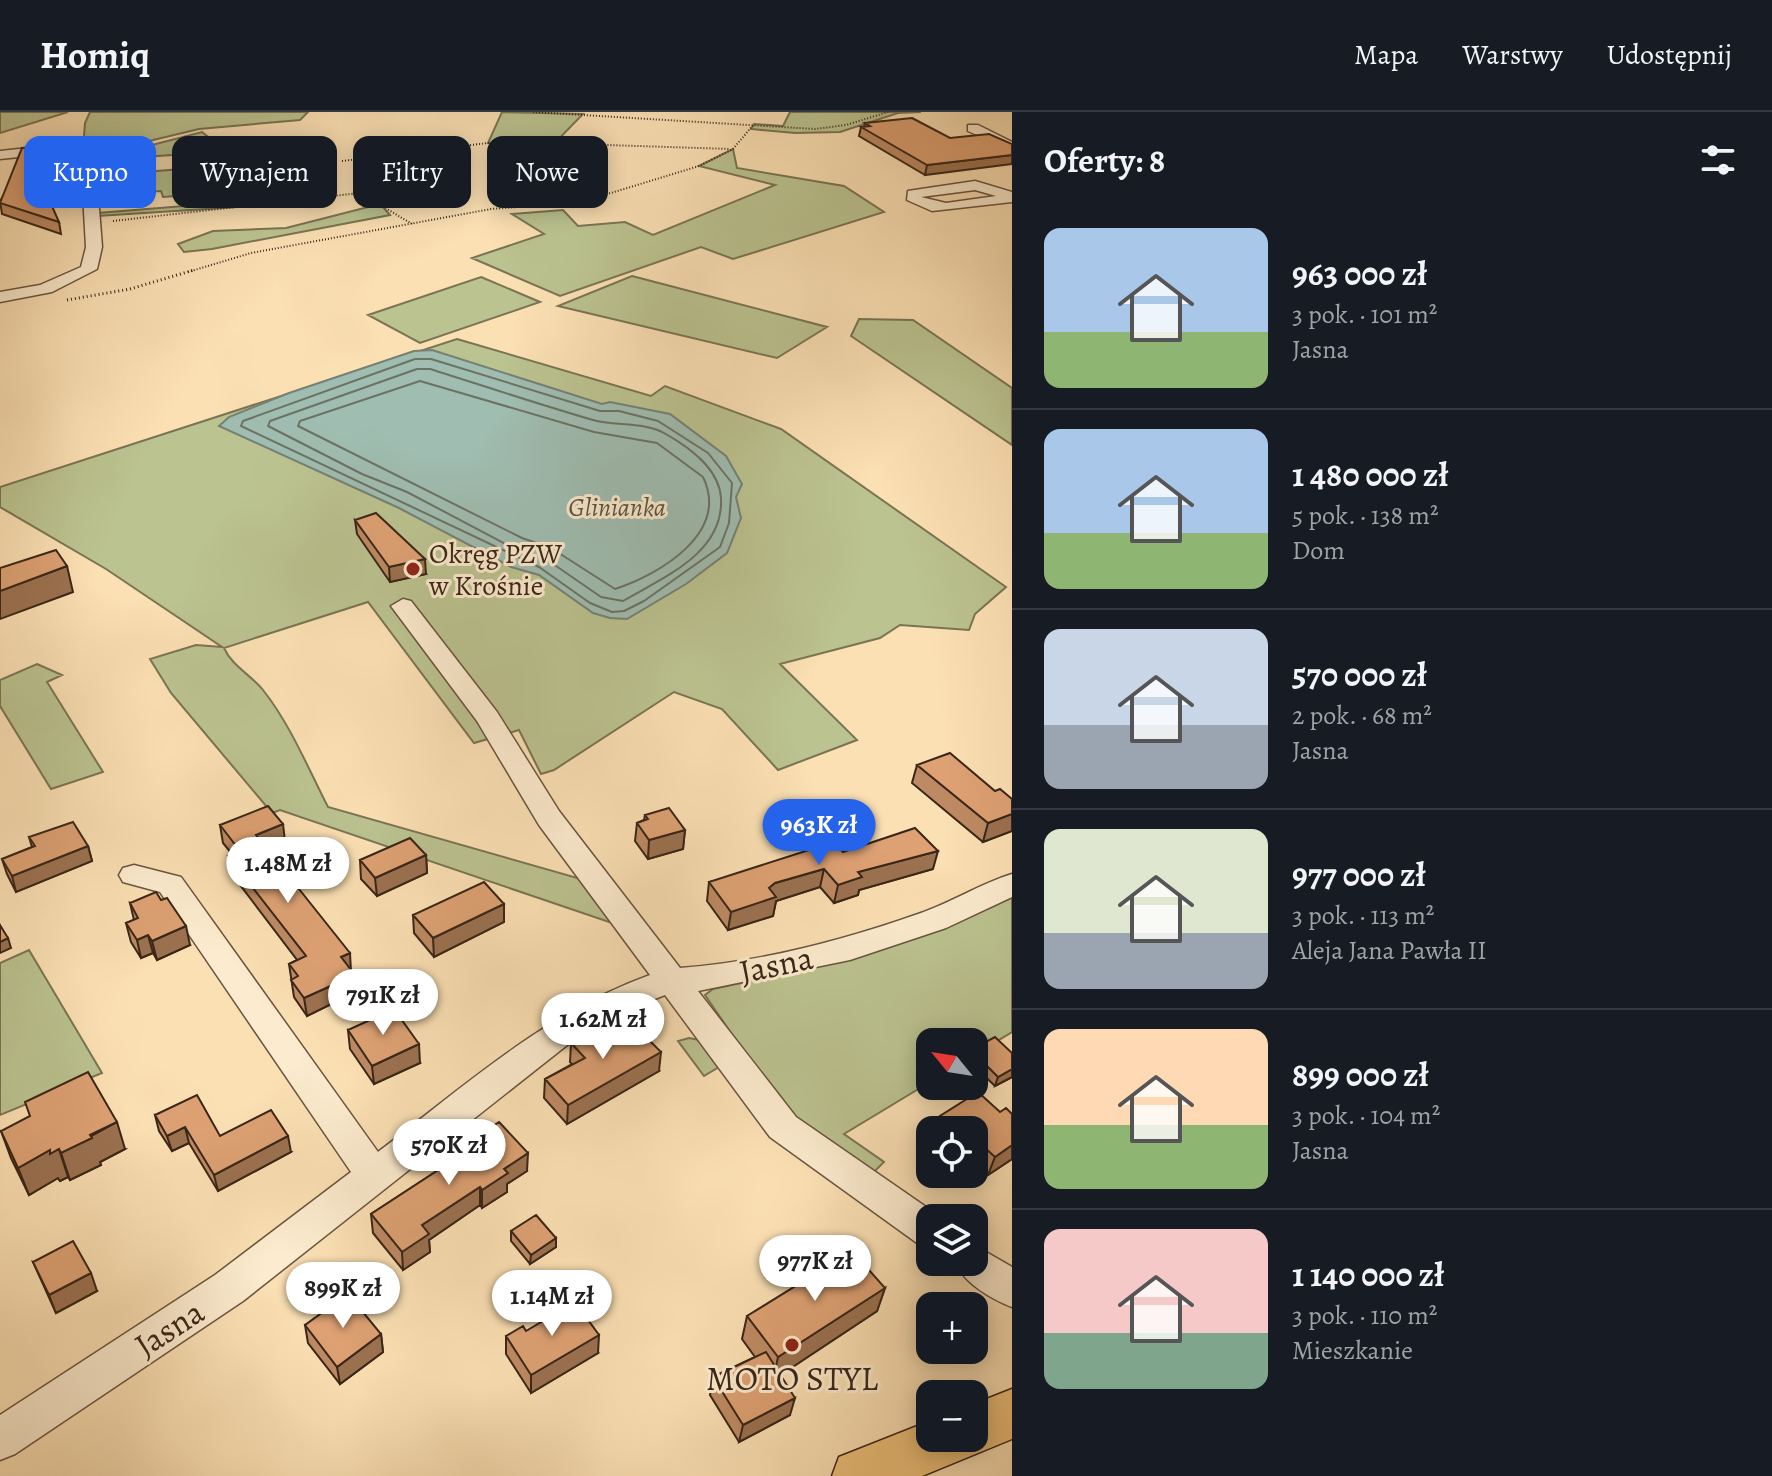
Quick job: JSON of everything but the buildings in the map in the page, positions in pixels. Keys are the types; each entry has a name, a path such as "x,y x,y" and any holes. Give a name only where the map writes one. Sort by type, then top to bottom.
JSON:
{"main road":[{"path":"988,1423 1012,1414"},
{"path":"858,1476 917,1452"}],"street":[{"path":"973,128 1012,147"},
{"path":"0,155 80,151 88,157 94,224 94,247 89,269 64,283 27,294 0,297"},
{"path":"968,184 991,186 1012,198 932,207 914,200 913,194 968,184"},
{"path":"403,606 488,718 549,818 669,981 783,1127 916,1221"},
{"path":"134,875 170,884 373,1174"},
{"name":"Jasna","path":"0,1439 229,1288 559,1033 612,1002 669,981 709,978 850,948 935,920 1012,885"},
{"path":"988,1272 1012,1289"}],"path":[{"path":"533,112 815,129 846,125 888,112"},
{"path":"27,294 64,300 116,291 251,253 414,226 491,209 544,205 611,193 699,166 733,149 754,124"},
{"path":"471,145 488,143 572,149 607,145 733,149"},
{"path":"342,161 353,160"},
{"path":"94,224 353,194"},
{"path":"386,208 414,226"}],"green space":[{"path":"0,112 68,112 0,133"},
{"path":"90,112 308,112 300,120 199,129 156,139 156,136 84,136"},
{"path":"502,112 583,114 562,136 491,136"},
{"path":"790,112 921,112 898,113 840,132 795,133 751,129 754,124 783,126"},
{"path":"202,132 207,136 187,136"},
{"path":"172,140 172,155 156,156 156,144"},
{"path":"733,149 737,168 844,186 884,212 733,259 701,247 560,296 472,258 544,234 512,214 563,210 578,226 625,222 653,235 775,185 699,166"},
{"path":"172,170 172,196 163,197 161,191 156,191 156,171"},
{"path":"172,207 221,208 98,216 98,213"},
{"path":"364,208 384,208 390,215 212,249 184,252 178,244 213,231 286,228"},
{"path":"632,276 827,327 777,358 558,306"},
{"path":"481,277 540,302 420,343 368,315"},
{"path":"859,319 913,320 1012,388 1012,445 851,336"},
{"path":"457,339 651,396 665,386 781,429 1006,587 975,614 969,630 900,625 880,638 780,664 857,740 778,770 722,709 674,692 554,770 541,774 519,730 474,743 368,602 224,648 273,703 328,807 588,881 612,923 280,810 272,813 171,693 150,659 196,645 222,647 106,569 0,507 0,487"},
{"path":"37,664 62,675 47,682 103,772 51,789 0,706 0,680"},
{"path":"1012,896 1012,1032 988,1047 988,1028 916,1028 916,1090 844,1134 884,1162 872,1174 781,1106 705,995 713,989 824,965"},
{"path":"29,950 102,1073 0,1115 0,963"},
{"path":"689,1038 699,1040 719,1067 704,1076 678,1041"}],"water":[{"name":"Glinianka","path":"432,350 602,404 610,402 670,414 726,456 742,484 736,497 741,518 727,553 686,584 627,619 610,618 593,613 539,575 511,567 399,508 219,426 229,417 289,393 414,351"}],"place":[{"name":"Okręg PZW w Krośnie","path":"413,569"},
{"name":"MOTO STYL","path":"792,1345"}]}
